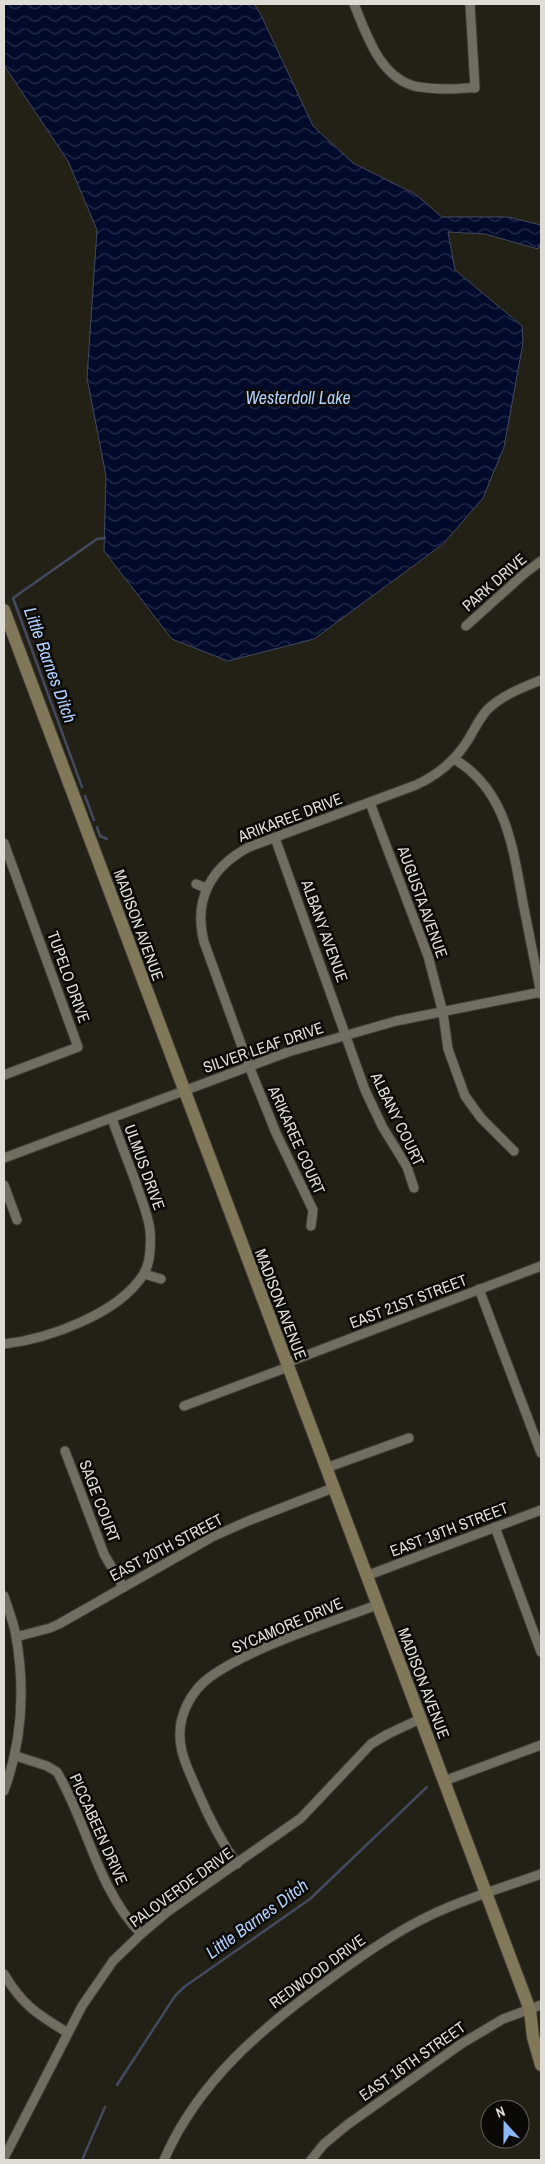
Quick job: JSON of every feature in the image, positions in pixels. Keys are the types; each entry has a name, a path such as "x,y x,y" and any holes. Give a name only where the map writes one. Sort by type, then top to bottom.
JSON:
{"main road":[{"name":"MADISON AVENUE","path":"4,610 420,1719 487,1894 536,2008 541,2026"},
{"name":"MADISON AVENUE","path":"536,2008 533,2038 541,2065"}],"street":[{"path":"354,4 375,52 383,65 413,86 454,90 465,86 475,88 470,4"},
{"name":"PARK DRIVE","path":"466,626 525,573 541,562"},
{"name":"ARIKAREE DRIVE","path":"249,1066 202,933 201,912 206,888 212,876 235,854 424,781 454,759 487,710 510,694 541,680"},
{"path":"454,759 471,772 488,792 509,832 541,993"},
{"name":"AUGUSTA AVENUE","path":"370,803 428,956 443,1013 448,1049 465,1096 481,1118 514,1151"},
{"name":"ALBANY AVENUE","path":"275,838 347,1034"},
{"name":"TUPELO DRIVE","path":"4,843 78,1047 4,1075"},
{"path":"196,884 206,888"},
{"name":"SILVER LEAF DRIVE","path":"4,1158 288,1052 396,1021 541,993"},
{"name":"ALBANY COURT","path":"347,1034 365,1090 382,1126 407,1167 414,1188"},
{"name":"ARIKAREE COURT","path":"249,1066 276,1133 313,1210 311,1226"},
{"name":"ULMUS DRIVE","path":"112,1119 148,1218 150,1242 148,1265 144,1274"},
{"path":"4,1185 17,1220"},
{"name":"EAST 21ST STREET","path":"184,1406 541,1266"},
{"path":"4,1344 34,1339 93,1316 116,1302 144,1274 161,1279"},
{"path":"479,1289 541,1453"},
{"path":"326,1468 409,1438"},
{"name":"SAGE COURT","path":"65,1451 104,1554 123,1587"},
{"name":"EAST 20TH STREET","path":"16,1636 50,1628 212,1537 333,1488"},
{"name":"EAST 19TH STREET","path":"366,1576 541,1510"},
{"path":"495,1527 541,1652"},
{"path":"4,1596 16,1636 21,1685 21,1718 16,1756 4,1791"},
{"name":"SYCAMORE DRIVE","path":"236,1864 212,1825 181,1749 180,1734 188,1703 197,1689 209,1678 260,1650 377,1605"},
{"name":"PALOVERDE DRIVE","path":"4,2158 68,2033 98,1980 113,1961 167,1912 302,1818 371,1744 420,1719"},
{"path":"444,1781 541,1745"},
{"name":"PICCABEEN DRIVE","path":"16,1756 47,1766 57,1772 105,1884 125,1916 141,1934"},
{"name":"REDWOOD DRIVE","path":"164,2160 185,2120 207,2087 239,2052 268,2025 362,1956 401,1931 432,1915 541,1874"},
{"path":"4,1974 35,2014 68,2033"},
{"name":"EAST 16TH STREET","path":"311,2160 324,2144 347,2125 461,2044 503,2020 536,2008"}],"water":[{"name":"Westerdoll Lake","path":"4,4 254,4 313,126 353,163 415,194 442,217 508,217 541,225 541,243 538,249 485,234 448,232 455,270 522,326 523,343 504,447 483,498 443,544 314,639 228,661 172,639 104,551 106,476 87,378 97,230 68,161 4,65"}],"waterway":[{"name":"Little Barnes Ditch","path":"82,787 13,598 97,539 105,538"},
{"name":"Little Barnes Ditch","path":"85,796 94,820"},
{"name":"Little Barnes Ditch","path":"97,827 100,836 107,839"},
{"name":"Little Barnes Ditch","path":"117,2085 175,1996 184,1987 310,1899 427,1787"},
{"name":"Little Barnes Ditch","path":"82,2160 105,2107"}]}
